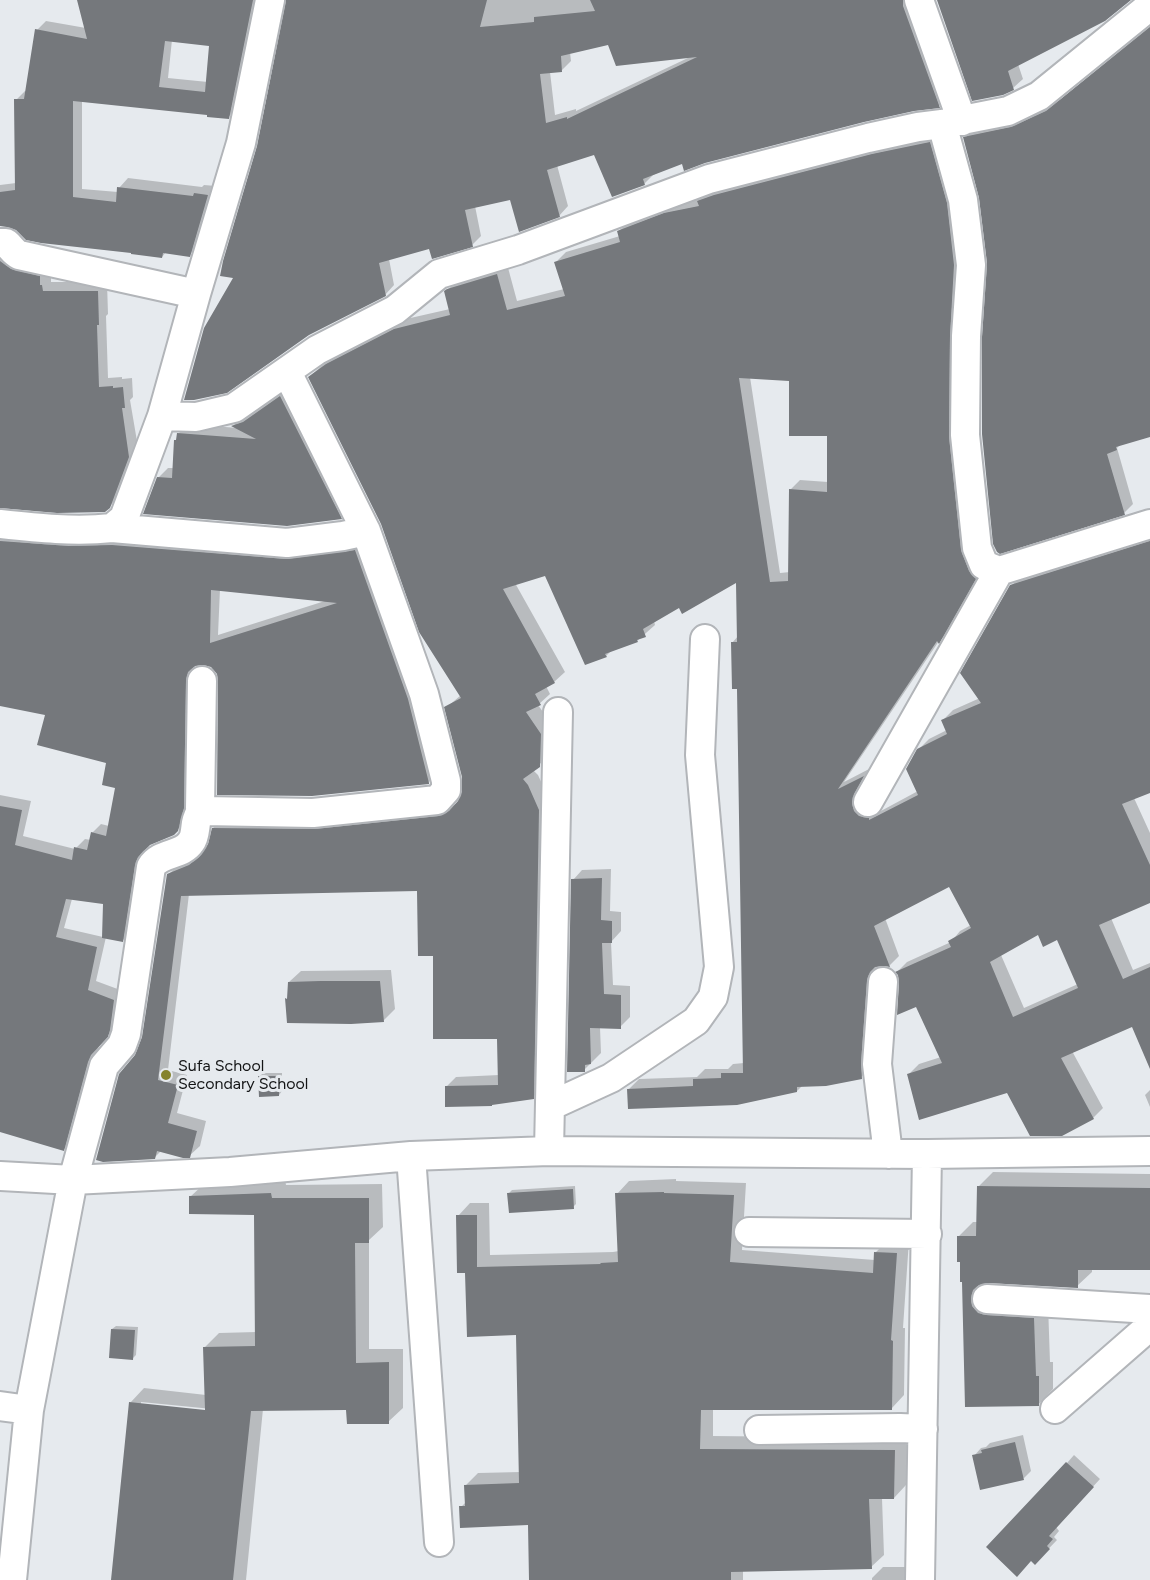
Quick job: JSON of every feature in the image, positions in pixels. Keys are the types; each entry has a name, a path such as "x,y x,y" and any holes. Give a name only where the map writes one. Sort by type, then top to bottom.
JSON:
{"street":[{"path":"112,528 124,518 162,416 241,143 270,0"},
{"path":"919,0 952,122 971,266 966,336 965,435 977,548 984,565 999,571 1150,524"},
{"path":"162,416 196,417 234,408 317,350 395,310 439,274 518,250 709,179 868,138 1008,111 1039,96 1150,6"},
{"path":"0,243 6,243 14,253 19,255 196,294"},
{"path":"202,681 200,808 204,812 313,813 436,800 446,790 424,694 366,531 287,372"},
{"path":"0,524 44,529 112,528 287,543 366,531"},
{"path":"868,802 999,571"},
{"path":"550,1106 611,1078 696,1021 713,997 719,967 700,756 705,639"},
{"path":"549,1151 558,712"},
{"path":"12,1580 29,1410 73,1180 104,1066 122,1045 126,1034 151,867 154,861 185,848 192,841 196,820 202,809"},
{"path":"883,982 877,1064 888,1154"},
{"path":"0,1176 73,1180 230,1172 411,1156 549,1151 888,1154 1150,1151"},
{"path":"920,1580 927,1154"},
{"path":"411,1156 439,1542"},
{"path":"749,1232 927,1234"},
{"path":"987,1299 1150,1309"},
{"path":"1055,1409 1150,1326"},
{"path":"0,1406 29,1410"},
{"path":"759,1430 900,1428 922,1430"}],"building":[{"path":"77,0 253,0 229,119 73,101 73,197 116,202 117,187 193,196 194,193 208,195 190,257 163,253 162,258 41,243 26,240 16,230 0,226 0,192 15,190 14,99 24,99 35,29 87,39","holes":["165,41 209,46 205,92 159,87"]},
{"path":"286,0 487,0 480,27 534,22 534,17 595,11 590,0 903,0 903,6 940,108 864,122 705,163 684,171 682,164 643,179 645,185 612,197 594,155 547,170 560,217 519,232 510,200 465,210 473,247 432,259 429,249 379,263 386,296 309,335 227,393 184,400 204,328 233,278 220,276 257,146","holes":["608,45 616,66 697,57 567,119 567,117 546,123 540,74 562,72 561,56"]},
{"path":"937,0 1131,0 1105,21 1008,71 1014,90 1003,95 972,101"},
{"path":"1150,27 1150,437 1116,447 1117,450 1107,454 1125,515 1000,554 993,544 982,434 982,337 987,263 979,198 963,137 1011,127 1046,111"},
{"path":"930,142 947,203 954,265 950,336 949,437 961,550 969,571 976,579 939,644 937,641 838,789 864,776 854,794 852,803 854,811 859,816 869,818 869,820 918,795 906,769 917,749 947,734 941,720 981,703 960,673 1010,585 1150,541 1150,793 1122,804 1150,865 1150,903 1099,925 1123,979 1150,967 1150,1069 1132,1027 1061,1058 1094,1119 1062,1136 1030,1136 1007,1093 919,1120 907,1074 942,1063 916,1007 897,1015 899,983 895,972 951,947 948,941 971,928 949,887 874,926 890,967 875,967 867,980 861,1063 862,1079 826,1086 797,1087 797,1092 737,1105 628,1109 627,1089 693,1086 693,1079 721,1078 721,1073 743,1073 737,689 732,689 731,642 737,642 736,583 682,614 679,608 643,629 646,637 637,640 638,642 605,654 607,657 585,665 545,576 503,589 555,683 535,694 541,705 526,712 541,734 540,767 523,779 539,810 534,1099 492,1106 445,1107 445,1086 498,1085 497,1039 433,1039 433,956 418,956 417,891 181,896 158,1080 178,1085 168,1123 197,1131 190,1158 157,1151 155,1159 103,1162 96,1160 119,1074 135,1055 142,1037 167,874 189,865 199,857 208,844 212,828 315,829 439,816 449,811 458,801 462,791 462,777 444,707 461,698 419,632 381,524 308,377 326,364 394,329 450,315 444,291 447,289 497,274 507,310 565,296 554,262 620,242 617,231 664,213 699,206 697,201 714,195 872,154","holes":["739,378 789,381 789,436 827,436 827,492 789,489 788,581 770,582","1038,935 1043,947 1057,940 1078,988 1013,1017 990,962"]},
{"path":"0,261 11,269 40,276 43,291 98,291 99,387 123,387 125,408 122,408 129,457 110,508 105,512 57,513 0,508"},
{"path":"280,396 342,519 287,526 143,514 157,477 172,478 174,440 176,440 177,433 256,439 231,426 243,422"},
{"path":"0,541 69,546 112,545 286,559 355,550 408,699 429,783 312,796 217,795 217,674 211,667 203,665 195,666 188,672 184,808 178,831 150,845 138,857 123,942 102,938 103,904 66,899 56,937 97,947 88,990 114,1000 108,1037 91,1055 88,1062 64,1151 0,1132 0,806 22,810 15,845 72,860 74,847 87,850 91,832 106,836 115,788 102,785 106,763 37,745 45,715 0,706","holes":["211,590 337,603 210,643"]},
{"path":"602,878 601,920 612,921 612,943 602,943 604,994 621,995 621,1029 590,1028 591,1064 585,1065 585,1072 567,1072 571,879"},
{"path":"380,981 384,1022 287,1023 285,998 287,999 288,982"},
{"path":"258,1076 279,1076 279,1096 259,1097"},
{"path":"977,1186 1150,1188 1150,1270 1078,1270 1078,1288 988,1283 979,1285 973,1290 972,1306 978,1313 1034,1318 1039,1406 965,1407 962,1282 960,1282 960,1262 957,1262 957,1236 976,1236"},
{"path":"573,1189 574,1209 509,1213 507,1193"},
{"path":"664,1192 734,1195 730,1262 873,1273 874,1252 897,1253 891,1340 893,1341 892,1410 701,1410 700,1449 895,1450 894,1499 869,1499 872,1569 731,1572 731,1580 529,1580 528,1525 460,1528 459,1506 465,1506 464,1485 519,1483 516,1335 467,1337 465,1273 457,1273 456,1215 477,1215 477,1267 601,1264 618,1262 615,1193"},
{"path":"271,1193 272,1198 369,1198 369,1243 355,1243 356,1363 389,1362 389,1424 347,1424 346,1410 251,1411 233,1580 111,1580 129,1402 205,1410 203,1347 255,1346 254,1215 189,1214 189,1196"},
{"path":"111,1329 135,1330 133,1360 109,1358"},
{"path":"1015,1442 1024,1480 980,1490 972,1455 982,1453 981,1450"},
{"path":"1066,1462 1094,1487 1049,1536 1053,1539 1047,1546 1050,1549 1035,1565 1031,1561 1017,1577 986,1547"}],"place":[{"name":"Sufa School Secondary School","path":"166,1075"}]}
